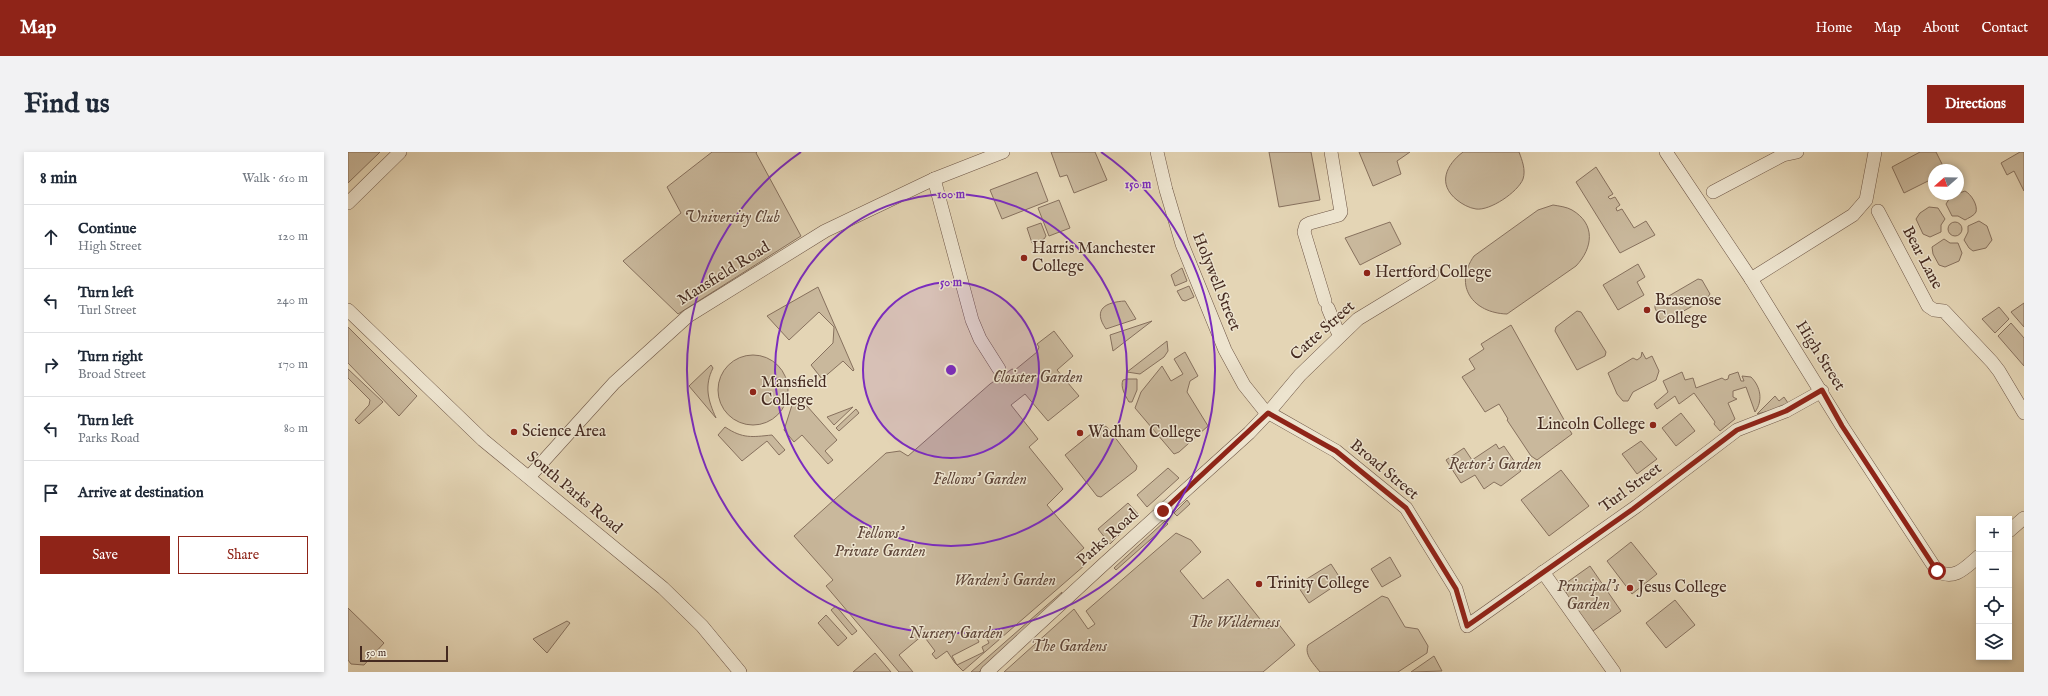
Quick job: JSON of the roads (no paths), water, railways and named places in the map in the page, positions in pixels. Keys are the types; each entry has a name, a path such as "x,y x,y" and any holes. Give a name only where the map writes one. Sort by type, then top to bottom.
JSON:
{"street":[{"path":"348,203 400,152"},
{"name":"Mansfield Road","path":"529,477 628,369 688,316 825,231 934,179 1002,152"},
{"name":"Holywell Street","path":"1157,152 1178,232 1210,316 1225,350 1244,385 1260,406 1268,413"},
{"path":"1331,152 1341,212 1339,215 1306,225 1304,232 1326,304 1339,335"},
{"name":"High Street","path":"1666,152 1751,278 1822,390 1842,426 1937,571 1945,575 1954,574 1976,558"},
{"path":"1713,192 1783,155 1797,152"},
{"path":"1751,278 1853,215 1866,200 1874,158"},
{"path":"934,179 972,320 980,339 999,369"},
{"name":"Bear Lane","path":"1878,211 1928,306 1934,310 1944,311 1999,371 2024,413"},
{"name":"Catte Street","path":"1268,413 1300,374 1339,335 1358,319 1432,274"},
{"name":"South Parks Road","path":"348,310 483,440 663,588 702,626 740,672"},
{"name":"Turl Street","path":"1467,626 1543,572 1640,510 1737,430 1786,411 1822,390"},
{"name":"Broad Street","path":"1268,413 1336,451 1406,508 1456,589 1467,626"},
{"name":"Parks Road","path":"987,672 1268,413"},
{"path":"2012,528 2024,518"},
{"path":"1543,572 1614,672"}],"place":[{"name":"Harris Manchester College","path":"1024,258"},
{"name":"Hertford College","path":"1367,273"},
{"name":"Brasenose College","path":"1647,310"},
{"name":"Mansfield College","path":"753,392"},
{"name":"Lincoln College","path":"1653,425"},
{"name":"Science Area","path":"514,432"},
{"name":"Wadham College","path":"1080,433"},
{"name":"Trinity College","path":"1259,584"},
{"name":"Jesus College","path":"1630,588"}],"park label":[{"name":"University Club","path":"732,218"},
{"name":"Cloister Garden","path":"1038,378"},
{"name":"Rector's Garden","path":"1495,465"},
{"name":"Fellows' Garden","path":"980,480"},
{"name":"Fellows' Private Garden","path":"880,543"},
{"name":"Warden's Garden","path":"1005,581"},
{"name":"Principal's Garden","path":"1588,596"},
{"name":"The Wilderness","path":"1234,623"},
{"name":"Nursery Garden","path":"956,634"},
{"name":"The Gardens","path":"1069,647"}]}
